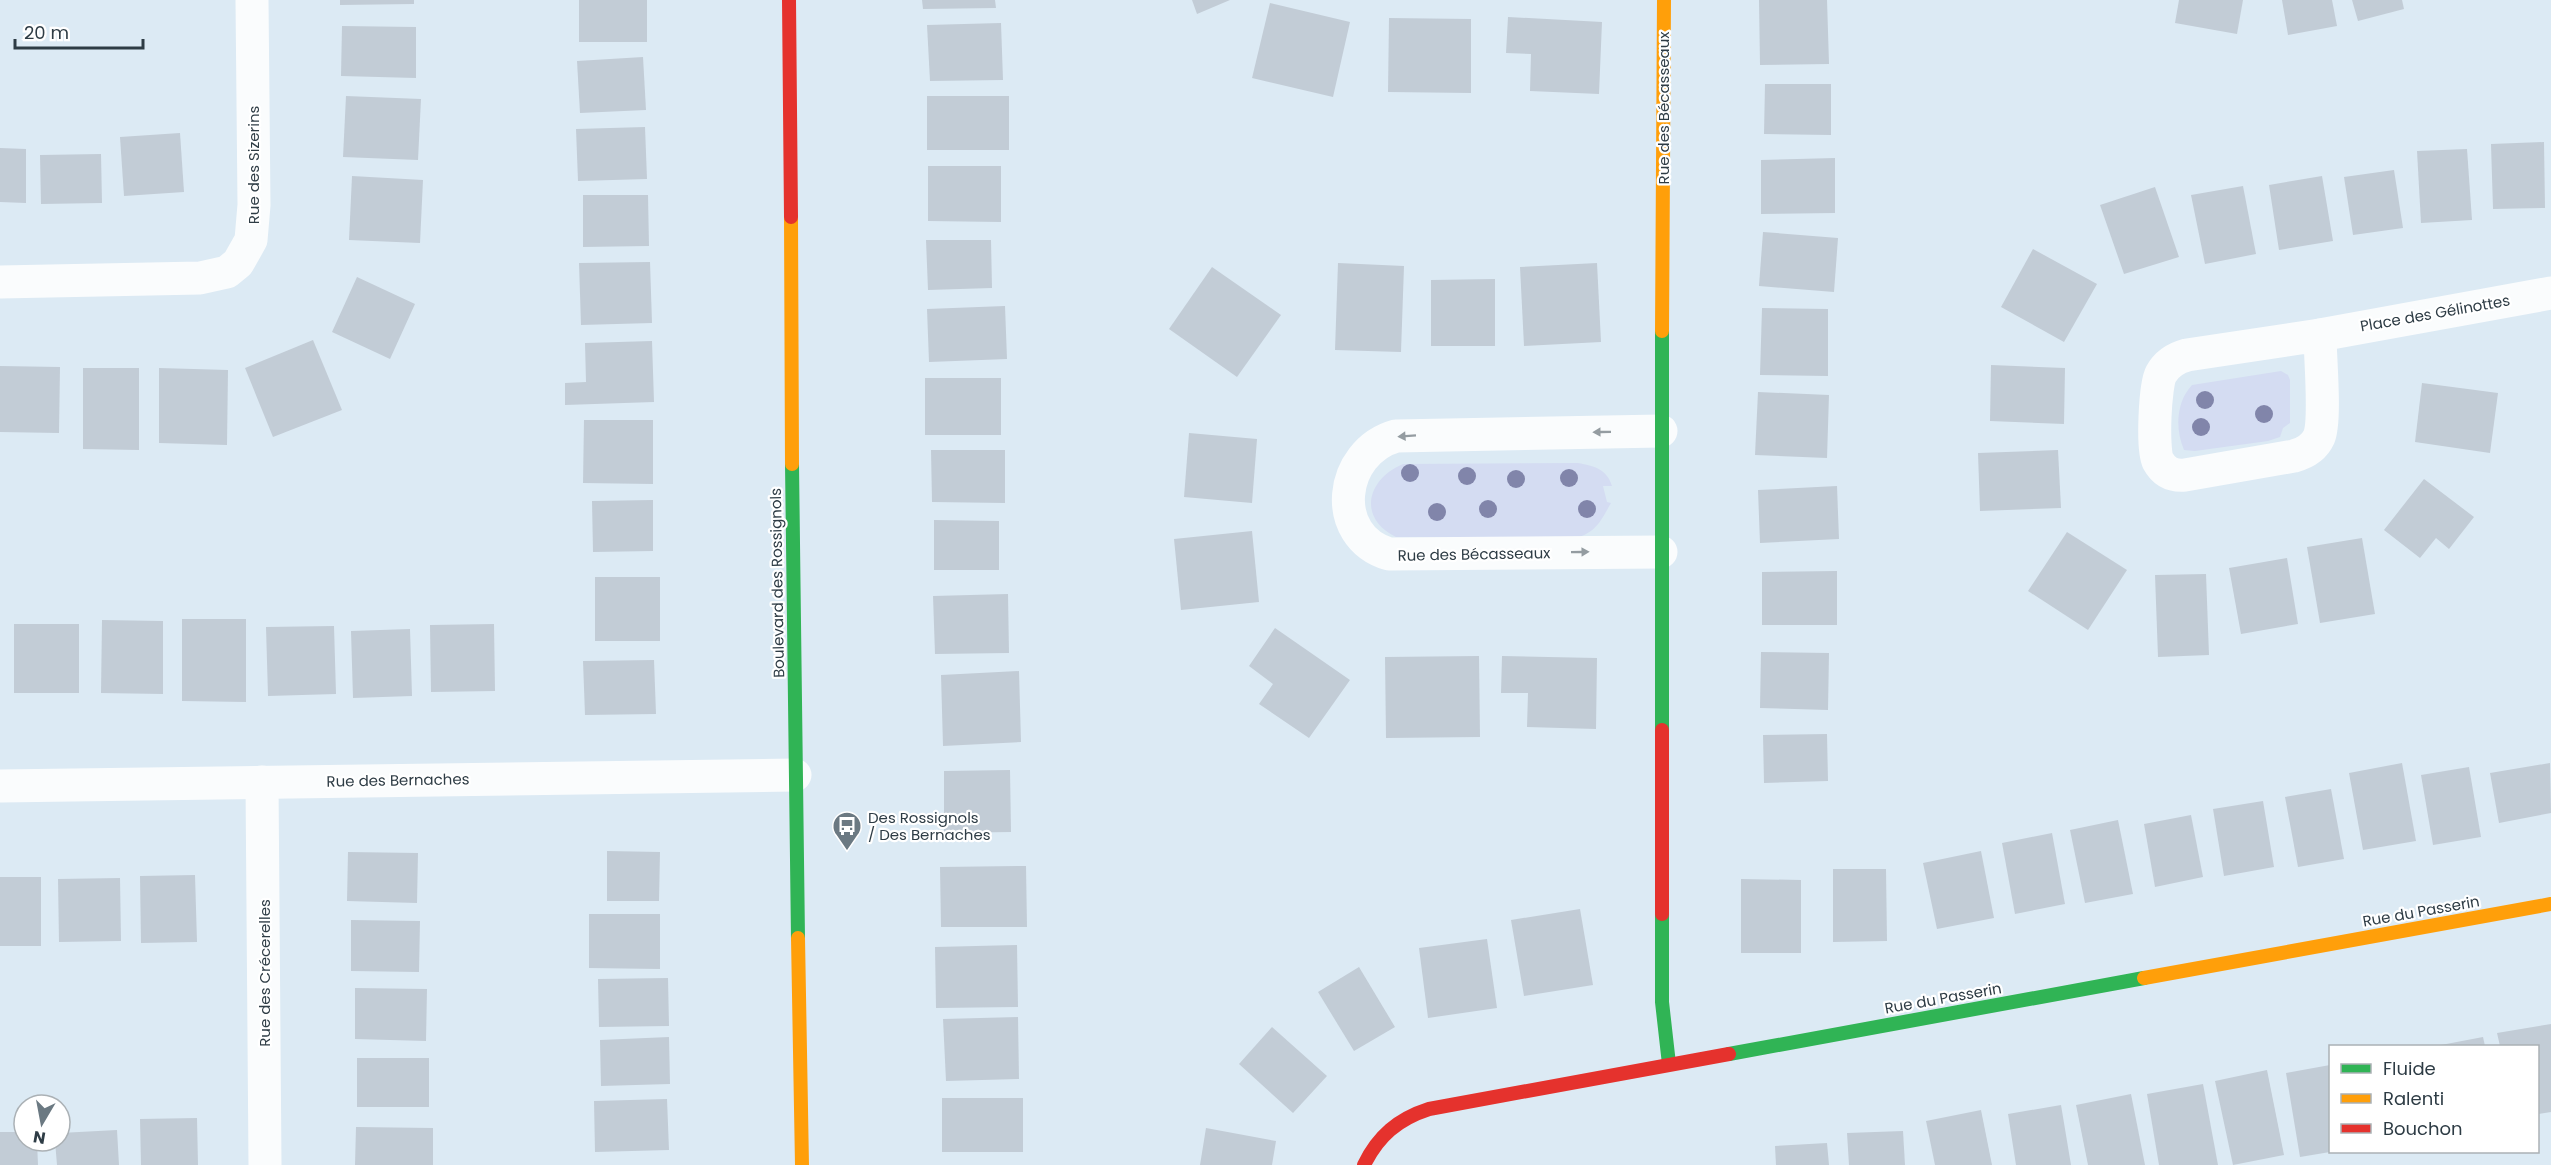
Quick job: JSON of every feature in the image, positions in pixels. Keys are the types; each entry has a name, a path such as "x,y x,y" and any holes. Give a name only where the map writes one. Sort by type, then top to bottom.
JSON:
{"street":[{"name":"Rue des Sizerins","path":"0,282 200,278 227,272 238,263 251,240 254,205 252,0"},
{"name":"Boulevard des Rossignols","path":"789,0 795,775 802,1165"},
{"name":"Rue des Bécasseaux","path":"1664,0 1661,431 1662,1002 1669,1064"},
{"name":"Place des Gélinottes","path":"2320,335 2321,423 2318,438 2308,450 2294,456 2185,475 2177,476 2164,470 2156,457 2157,392 2161,374 2172,361 2187,355 2320,335 2551,293"},
{"name":"Rue des Bécasseaux","path":"1661,431 1396,436 1375,445 1359,461 1350,482 1349,505 1350,516 1360,537 1378,551 1389,554 1661,552"},
{"name":"Rue des Bernaches","path":"0,786 795,775"},
{"name":"Rue des Crécerelles","path":"262,782 265,1165"},
{"name":"Rue du Passerin","path":"1364,1165 1379,1139 1401,1119 1415,1113 1669,1064 2551,904"}],"shaded area":[{"path":"2281,371 2288,375 2290,380 2290,423 2283,428 2280,437 2268,441 2195,451 2184,450 2179,433 2179,416 2183,399 2192,385"},
{"path":"1578,463 1603,472 1612,486 1603,486 1607,502 1611,503 1601,520 1594,529 1576,538 1396,537 1376,520 1372,510 1371,499 1381,479 1403,464"}],"building":[{"path":"340,0 414,0 414,4 340,5"},
{"path":"579,0 647,0 647,42 579,42"},
{"path":"922,0 995,0 996,8 923,9"},
{"path":"1192,0 1230,0 1197,14"},
{"path":"1759,0 1827,0 1829,64 1760,65"},
{"path":"2179,0 2243,0 2237,34 2175,23"},
{"path":"2282,0 2332,0 2337,26 2288,35"},
{"path":"2352,0 2402,0 2404,9 2358,21"},
{"path":"1270,3 1350,22 1333,97 1252,78"},
{"path":"1508,17 1602,22 1599,94 1530,91 1531,54 1506,53"},
{"path":"1389,18 1471,19 1471,93 1388,92"},
{"path":"1001,23 1003,80 930,81 927,25"},
{"path":"342,26 416,27 416,78 341,76"},
{"path":"643,57 646,110 580,113 577,61"},
{"path":"1765,84 1831,84 1831,135 1764,134"},
{"path":"346,96 421,99 418,160 343,157"},
{"path":"927,96 1009,96 1009,150 927,150"},
{"path":"645,127 647,179 578,181 576,129"},
{"path":"180,133 184,192 124,196 120,137"},
{"path":"2544,142 2545,208 2493,209 2491,144"},
{"path":"0,148 26,149 26,203 0,202"},
{"path":"2467,149 2472,220 2421,223 2417,151"},
{"path":"101,154 102,203 41,204 40,155"},
{"path":"1835,158 1835,213 1761,214 1761,160"},
{"path":"928,166 1001,166 1001,222 928,221"},
{"path":"2394,170 2403,228 2353,235 2344,177"},
{"path":"352,176 423,180 420,243 349,240"},
{"path":"2322,176 2333,241 2279,250 2269,185"},
{"path":"2243,186 2256,254 2205,264 2191,195"},
{"path":"2155,187 2179,257 2124,274 2100,205"},
{"path":"583,195 648,195 649,246 583,247"},
{"path":"1763,232 1838,238 1834,292 1759,286"},
{"path":"926,240 991,240 992,288 928,290"},
{"path":"2033,249 2097,284 2064,342 2001,307"},
{"path":"650,262 652,323 581,325 579,263"},
{"path":"1338,263 1404,266 1401,352 1335,350"},
{"path":"1597,263 1601,342 1524,346 1520,267"},
{"path":"1212,267 1281,315 1237,377 1169,329"},
{"path":"357,277 415,304 390,359 332,332"},
{"path":"1495,279 1495,346 1431,346 1431,280"},
{"path":"1005,306 1007,359 929,362 927,309"},
{"path":"1762,308 1828,309 1828,376 1760,375"},
{"path":"313,340 342,410 273,437 245,368"},
{"path":"652,341 654,402 565,405 565,383 586,382 585,343"},
{"path":"1991,365 2065,368 2064,424 1990,421"},
{"path":"0,366 60,367 59,433 0,432"},
{"path":"83,368 139,368 139,450 83,449"},
{"path":"159,368 228,370 227,445 159,443"},
{"path":"925,378 1001,378 1001,435 925,435"},
{"path":"2422,383 2498,393 2490,453 2415,442"},
{"path":"1758,392 1829,395 1827,458 1755,455"},
{"path":"584,420 653,420 653,484 583,483"},
{"path":"1189,433 1257,439 1252,503 1184,497"},
{"path":"931,450 1005,450 1005,503 932,502"},
{"path":"2058,450 2061,508 1980,511 1978,453"},
{"path":"2424,479 2474,517 2449,549 2436,538 2420,558 2384,530"},
{"path":"1837,486 1839,539 1760,543 1758,490"},
{"path":"653,500 653,551 593,552 592,501"},
{"path":"934,520 999,521 999,570 934,570"},
{"path":"1252,531 1259,602 1181,610 1174,539"},
{"path":"2067,532 2127,570 2088,630 2028,591"},
{"path":"2362,538 2375,614 2320,623 2307,547"},
{"path":"2287,558 2298,624 2241,634 2229,568"},
{"path":"1837,571 1837,625 1762,625 1762,572"},
{"path":"2206,574 2209,655 2158,657 2155,575"},
{"path":"595,577 660,577 660,641 595,641"},
{"path":"1008,594 1009,653 935,654 933,596"},
{"path":"182,619 246,619 246,702 182,701"},
{"path":"102,620 163,621 163,694 101,693"},
{"path":"14,624 79,624 79,693 14,693"},
{"path":"494,624 495,691 431,692 430,625"},
{"path":"334,626 336,694 268,696 266,627"},
{"path":"1275,628 1350,680 1309,738 1259,704 1273,684 1249,666"},
{"path":"410,629 412,696 353,698 351,631"},
{"path":"1761,652 1829,653 1828,710 1760,708"},
{"path":"1479,656 1480,737 1386,738 1385,657"},
{"path":"1502,656 1597,658 1596,729 1527,727 1528,693 1501,693"},
{"path":"654,660 656,714 585,715 583,661"},
{"path":"1019,671 1021,742 943,746 941,675"},
{"path":"1827,734 1828,781 1764,783 1763,735"},
{"path":"2402,763 2416,841 2363,850 2349,773"},
{"path":"2550,763 2551,813 2499,823 2490,773"},
{"path":"2469,767 2481,837 2433,845 2421,775"},
{"path":"1010,770 1011,832 944,833 944,771"},
{"path":"2331,789 2344,859 2298,867 2285,797"},
{"path":"2263,801 2274,867 2224,876 2213,809"},
{"path":"2191,815 2203,877 2155,887 2144,824"},
{"path":"2118,820 2133,894 2085,903 2070,830"},
{"path":"2052,833 2065,904 2015,914 2002,843"},
{"path":"607,851 660,852 659,901 607,901"},
{"path":"1981,851 1994,918 1937,929 1923,863"},
{"path":"348,852 418,853 417,903 347,901"},
{"path":"1026,866 1027,927 941,927 940,867"},
{"path":"1833,869 1886,869 1887,941 1833,942"},
{"path":"195,875 197,942 141,943 140,876"},
{"path":"0,877 41,877 41,946 0,946"},
{"path":"120,878 121,941 59,942 58,879"},
{"path":"1741,879 1801,880 1801,953 1741,953"},
{"path":"1580,909 1593,985 1524,996 1511,920"},
{"path":"589,914 660,914 660,969 589,968"},
{"path":"351,920 420,921 419,972 351,971"},
{"path":"1487,939 1497,1008 1428,1018 1419,948"},
{"path":"1017,945 1018,1007 936,1008 935,947"},
{"path":"1359,967 1395,1027 1354,1051 1318,992"},
{"path":"668,978 669,1026 599,1027 598,979"},
{"path":"355,988 427,989 426,1041 355,1039"},
{"path":"1018,1017 1019,1079 946,1081 943,1019"},
{"path":"2551,1024 2551,1112 2539,1114 2539,1045 2500,1045 2497,1033"},
{"path":"1272,1027 1327,1076 1293,1113 1239,1064"},
{"path":"669,1037 670,1084 601,1086 600,1040"},
{"path":"2483,1037 2485,1045 2441,1045"},
{"path":"357,1058 429,1058 429,1107 357,1107"},
{"path":"2329,1065 2329,1152 2300,1157 2286,1073"},
{"path":"2267,1070 2284,1155 2233,1165 2215,1081"},
{"path":"2203,1084 2218,1165 2159,1165 2147,1094"},
{"path":"2131,1094 2145,1165 2088,1165 2076,1105"},
{"path":"942,1098 1023,1098 1023,1152 942,1152"},
{"path":"667,1099 669,1150 595,1152 594,1101"},
{"path":"2061,1105 2071,1165 2016,1165 2008,1114"},
{"path":"1981,1110 1992,1165 1935,1165 1926,1121"},
{"path":"197,1118 198,1165 141,1165 140,1119"},
{"path":"356,1127 433,1128 433,1165 355,1165"},
{"path":"1206,1128 1276,1141 1272,1165 1200,1165"},
{"path":"117,1130 119,1165 57,1165 56,1153 72,1153 72,1132"},
{"path":"1903,1131 1905,1165 1849,1165 1847,1133"},
{"path":"0,1132 12,1132 12,1153 38,1153 38,1165 0,1165"},
{"path":"1827,1143 1829,1165 1776,1165 1775,1146"}],"traffic: fast":[{"path":"1662,331 1662,730"},
{"path":"792,464 798,938"},
{"path":"1662,914 1662,1002 1669,1064"},
{"path":"1729,1054 2144,978"}],"traffic: slow":[{"path":"1662,331 1664,0"},
{"path":"791,217 792,464"},
{"path":"2144,978 2551,904"},
{"path":"798,938 802,1165"}],"traffic: jam":[{"path":"789,0 791,217"},
{"path":"1662,730 1662,914"},
{"path":"1364,1165 1376,1145 1390,1130 1408,1118 1429,1109 1729,1054"}],"place":[{"name":"Des Rossignols / Des Bernaches","path":"847,852"}]}
